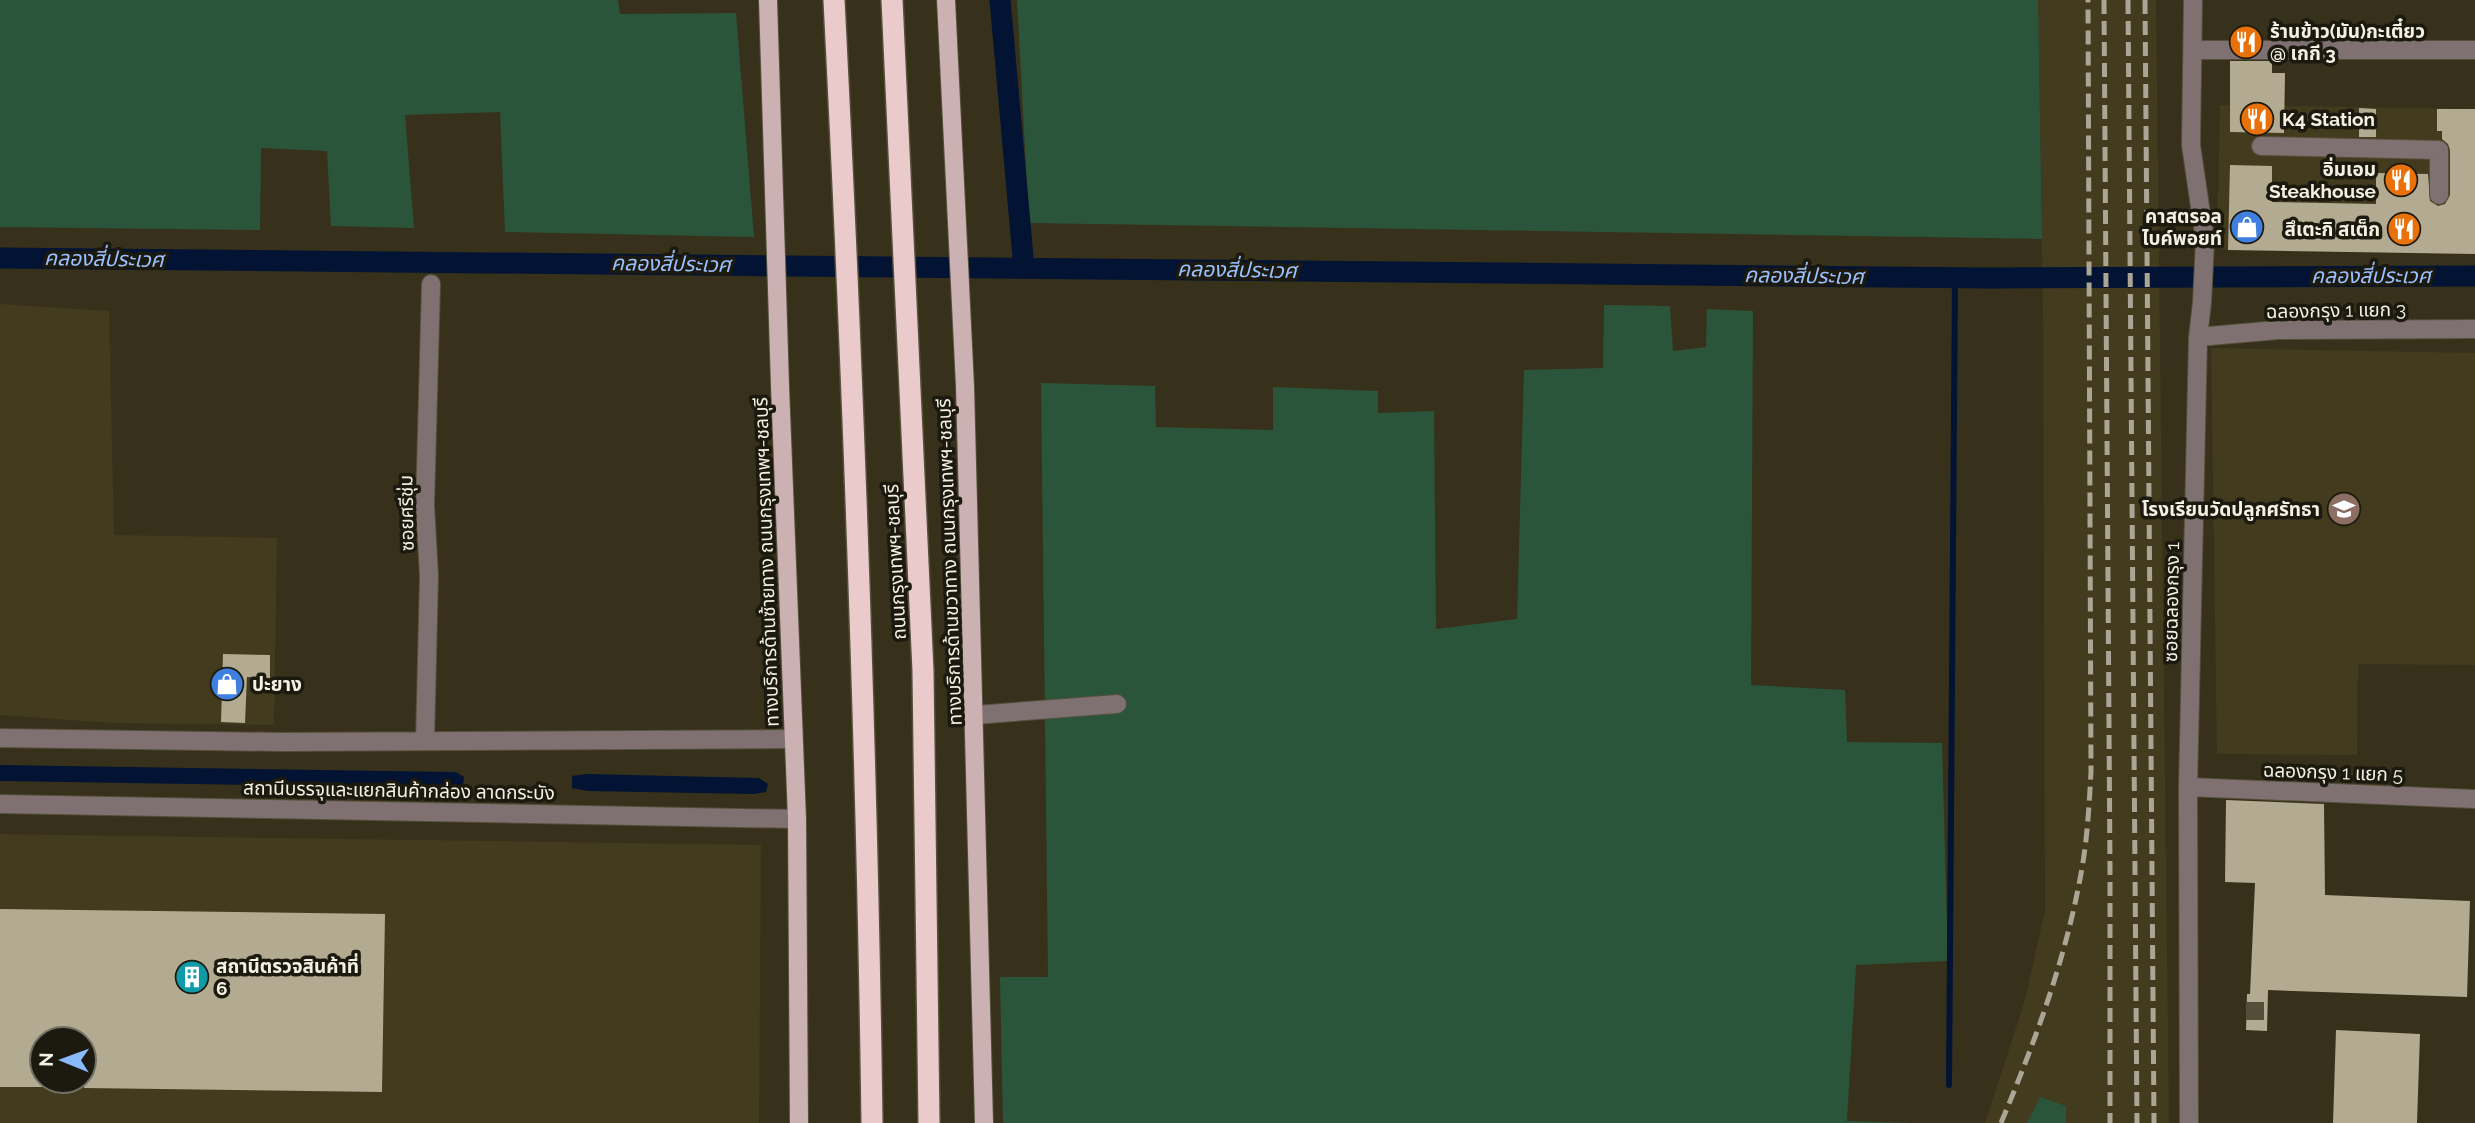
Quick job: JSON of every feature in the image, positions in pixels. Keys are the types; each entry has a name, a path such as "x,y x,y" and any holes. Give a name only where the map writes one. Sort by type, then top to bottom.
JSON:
{"highway":[{"name":"ถนนกรุงเทพฯ-ชลบุรี","path":"834,0 853,391 869,879 872,1123"},
{"name":"ถนนกรุงเทพฯ-ชลบุรี","path":"892,0 923,671 929,1123"}],"main road":[{"name":"ทางบริการด้านซ้ายทาง ถนนกรุงเทพฯ-ชลบุรี","path":"768,0 797,819 799,1123"},
{"name":"ทางบริการด้านขวาทาง ถนนกรุงเทพฯ-ชลบุรี","path":"946,0 965,386 984,1123"}],"street":[{"name":"ซอยฉลองกรุง 1","path":"2189,1123 2188,787 2198,337 2205,241 2191,145 2193,0"},
{"path":"2193,50 2475,50"},
{"path":"2261,146 2439,150 2439,195"},
{"name":"ซอยศรีชุ่ม","path":"425,741 429,576 425,505 431,284"},
{"name":"ฉลองกรุง 1 แยก 3","path":"2198,337 2278,330 2475,329"},
{"path":"975,715 1117,704"},
{"path":"0,738 261,742 793,739"},
{"name":"ฉลองกรุง 1 แยก 5","path":"2188,787 2475,799"},
{"name":"สถานีบรรจุและแยกสินค้ากล่อง ลาดกระบัง","path":"0,804 797,819"}],"shaded area":[{"path":"2038,0 2156,0 2169,1123 1985,1123 2025,1000 2045,910 2043,312"},
{"path":"2220,105 2475,109 2475,254 2217,249"},
{"path":"0,304 109,311 114,535 277,538 274,725 111,723 0,715"},
{"name":"โรงเรียนวัดปลูกศรัทธา","path":"2211,348 2475,353 2475,665 2358,664 2357,755 2217,754"},
{"path":"0,834 761,845 759,1123 0,1123"}],"green space":[{"path":"0,0 618,0 620,14 736,13 754,237 505,232 500,112 405,115 414,228 331,226 327,151 261,148 260,230 0,227"},
{"path":"1017,0 2038,0 2042,239 1029,223"},
{"path":"1604,305 1670,306 1673,351 1706,347 1707,309 1753,311 1751,685 1845,690 1847,742 1942,743 1948,961 1856,965 1847,1121 1910,1123 1003,1123 1000,977 1048,977 1041,383 1155,386 1156,427 1273,430 1273,387 1378,391 1378,413 1434,411 1436,629 1517,619 1524,370 1603,368"},
{"path":"2040,1097 2066,1106 2066,1123 2027,1123"}],"water":[{"path":"0,765 456,772 464,777 463,785 454,788 0,781"},
{"path":"586,774 759,778 768,784 766,792 754,794 588,791 572,788 572,776"}],"building":[{"path":"2230,61 2272,61 2272,73 2285,73 2284,133 2230,132"},
{"path":"2359,108 2376,109 2376,137 2359,137"},
{"path":"2437,109 2475,109 2475,254 2228,250 2230,165 2272,166 2272,202 2376,204 2376,173 2428,174 2430,201 2438,206 2445,204 2450,195 2450,150 2442,139 2442,131 2437,131"},
{"name":"ปะยาง","path":"223,654 270,655 270,678 247,677 245,723 221,722"},
{"path":"2226,800 2324,804 2325,895 2470,901 2467,997 2268,990 2267,1031 2246,1030 2255,883 2225,882"},
{"name":"สถานีตรวจสินค้าที่ 6","path":"0,909 385,914 382,1092 98,1088 98,1025 28,1025 28,1087 0,1087"},
{"path":"2336,1030 2420,1034 2417,1123 2333,1123"}],"waterway":[{"path":"1000,0 1024,268"},
{"name":"คลองสี่ประเวศ","path":"0,258 1989,278 2475,276"},
{"path":"1949,1085 1955,277"}],"tunnel":[{"path":"2246,1011 2268,1011"}],"railway":[{"path":"2001,1123 2057,973 2073,911 2086,839 2091,772 2088,0"},
{"path":"2104,0 2110,1123"},
{"path":"2128,0 2137,1123"},
{"path":"2145,0 2154,1123"}],"place":[{"name":"ร้านข้าว(มัน)กะเตี๋ยว @ เกกี 3","path":"2246,42"},
{"name":"K4 Station","path":"2257,119"},
{"name":"อิ่มเอม Steakhouse","path":"2401,180"},
{"name":"คาสตรอล ไบค์พอยท์","path":"2247,227"},
{"name":"สึเตะกิ สเต็ก","path":"2404,229"},
{"name":"โรงเรียนวัดปลูกศรัทธา","path":"2344,509"},
{"name":"ปะยาง","path":"227,684"},
{"name":"สถานีตรวจสินค้าที่ 6","path":"192,977"}]}
